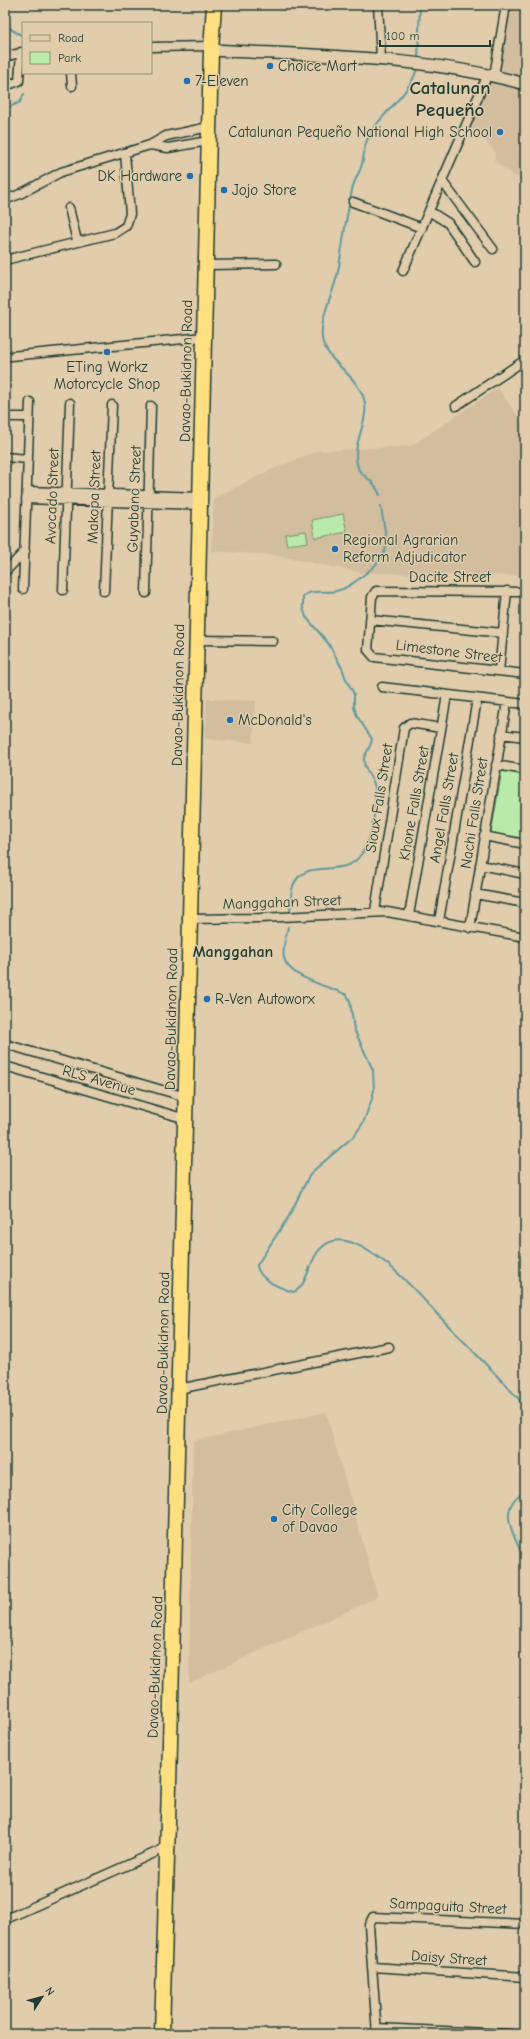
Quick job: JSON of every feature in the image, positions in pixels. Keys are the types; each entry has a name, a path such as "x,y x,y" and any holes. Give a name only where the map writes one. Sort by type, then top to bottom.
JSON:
{"highway":[{"name":"Davao-Bukidnon Road","path":"162,2034 186,1119 189,919 205,265 211,48 214,5"}],"street":[{"path":"378,5 381,59"},
{"path":"403,272 442,181 491,75 506,5"},
{"path":"152,48 211,48 381,59 491,75 525,84"},
{"path":"5,57 22,52 18,82 5,86"},
{"path":"71,74 72,86"},
{"path":"5,200 20,194 61,172 150,145 166,136 188,131 209,134"},
{"path":"188,131 191,144"},
{"path":"150,145 168,148 191,144 209,134"},
{"path":"5,260 115,233 126,226 130,214 125,153"},
{"path":"442,181 493,249"},
{"path":"353,202 422,228"},
{"path":"70,208 78,241"},
{"path":"429,211 448,223 475,262"},
{"path":"205,265 276,264"},
{"path":"11,356 204,338"},
{"path":"456,406 525,360"},
{"path":"23,589 30,402"},
{"name":"Avocado Street","path":"63,590 70,403"},
{"name":"Makopa Street","path":"104,591 112,405"},
{"name":"Guyabano Street","path":"146,593 151,406"},
{"path":"5,417 29,417"},
{"path":"5,457 28,459"},
{"path":"26,495 200,501"},
{"path":"5,572 25,551"},
{"name":"Dacite Street","path":"370,620 372,597 374,592 379,590 525,592"},
{"path":"499,671 507,591"},
{"path":"370,620 503,633"},
{"name":"Limestone Street","path":"370,620 368,650 374,657 525,674"},
{"path":"196,640 273,641"},
{"path":"382,687 525,704"},
{"name":"Khone Falls Street","path":"409,915 447,695"},
{"name":"Angel Falls Street","path":"439,921 477,698"},
{"name":"Nachi Falls Street","path":"470,928 506,702"},
{"name":"Sioux Falls Street","path":"375,911 405,726 410,723 441,728"},
{"path":"501,734 525,737"},
{"path":"496,765 525,770"},
{"path":"484,836 525,844"},
{"path":"480,865 525,874"},
{"path":"475,894 525,903"},
{"name":"Manggahan Street","path":"189,919 260,918 375,911 409,915 525,938"},
{"path":"5,1044 186,1096"},
{"name":"RLS Avenue","path":"5,1066 186,1119"},
{"path":"178,1389 389,1347"},
{"path":"6,1919 168,1847"},
{"name":"Sampaguita Street","path":"372,1967 368,1925 370,1919 375,1917 525,1924"},
{"path":"372,1967 376,2031 510,2034"},
{"name":"Daisy Street","path":"372,1967 525,1977"}],"shaded area":[{"path":"510,5 525,5 525,77 499,70"},
{"name":"Catalunan Pequeño National High School","path":"490,78 525,88 524,183 494,161 495,152 481,135 469,129"},
{"path":"498,388 525,427 525,576 363,573 273,555 211,551 214,498 275,468 317,451 411,446"},
{"name":"McDonald's","path":"207,699 256,701 253,743 205,739"},
{"name":"City College of Davao","path":"326,1412 378,1597 189,1683 193,1441"}],"green space":[{"path":"343,514 347,532 315,538 312,520"},
{"path":"306,531 308,542 287,545 285,534"},
{"path":"502,771 525,775 525,840 491,834"}],"waterway":[{"path":"418,60 420,5"},
{"path":"5,22 12,30 22,35"},
{"path":"380,495 377,488 359,470 356,461 356,452 365,416 364,399 356,383 326,350 323,343 322,326 338,272 346,219 354,183 362,164 366,143 377,124 407,89 417,69"},
{"path":"5,109 20,102 24,94"},
{"path":"290,912 292,890 297,879 310,871 336,868 353,863 363,851 371,834 375,789 373,781 365,766 364,759 372,739 357,716 354,707 354,694 342,668 328,643 306,617 303,608 303,596 311,592 332,592 348,587 375,566 385,551 386,544 381,506"},
{"path":"288,927 284,942 284,958 287,965 301,976 347,995 350,1001 354,1029 373,1070 374,1090 363,1123 354,1136 313,1171 289,1216 257,1265 258,1270 261,1275 271,1283 293,1292 299,1289 318,1251 325,1245 339,1240 359,1246 382,1260 405,1279 525,1406"},
{"path":"525,1491 516,1498 511,1506 509,1514 512,1532 525,1560"}],"place":[{"name":"Choice Mart","path":"270,66"},
{"name":"7-Eleven","path":"187,81"},
{"name":"Catalunan Pequeño National High School","path":"500,132"},
{"name":"DK Hardware","path":"190,176"},
{"name":"Jojo Store","path":"224,190"},
{"name":"ETing Workz Motorcycle Shop","path":"107,352"},
{"name":"Regional Agrarian Reform Adjudicator","path":"335,549"},
{"name":"McDonald's","path":"230,720"},
{"name":"R-Ven Autoworx","path":"207,999"},
{"name":"City College of Davao","path":"274,1519"}],"district":[{"name":"Catalunan Pequeño","path":"450,98"},
{"name":"Manggahan","path":"233,951"}]}
